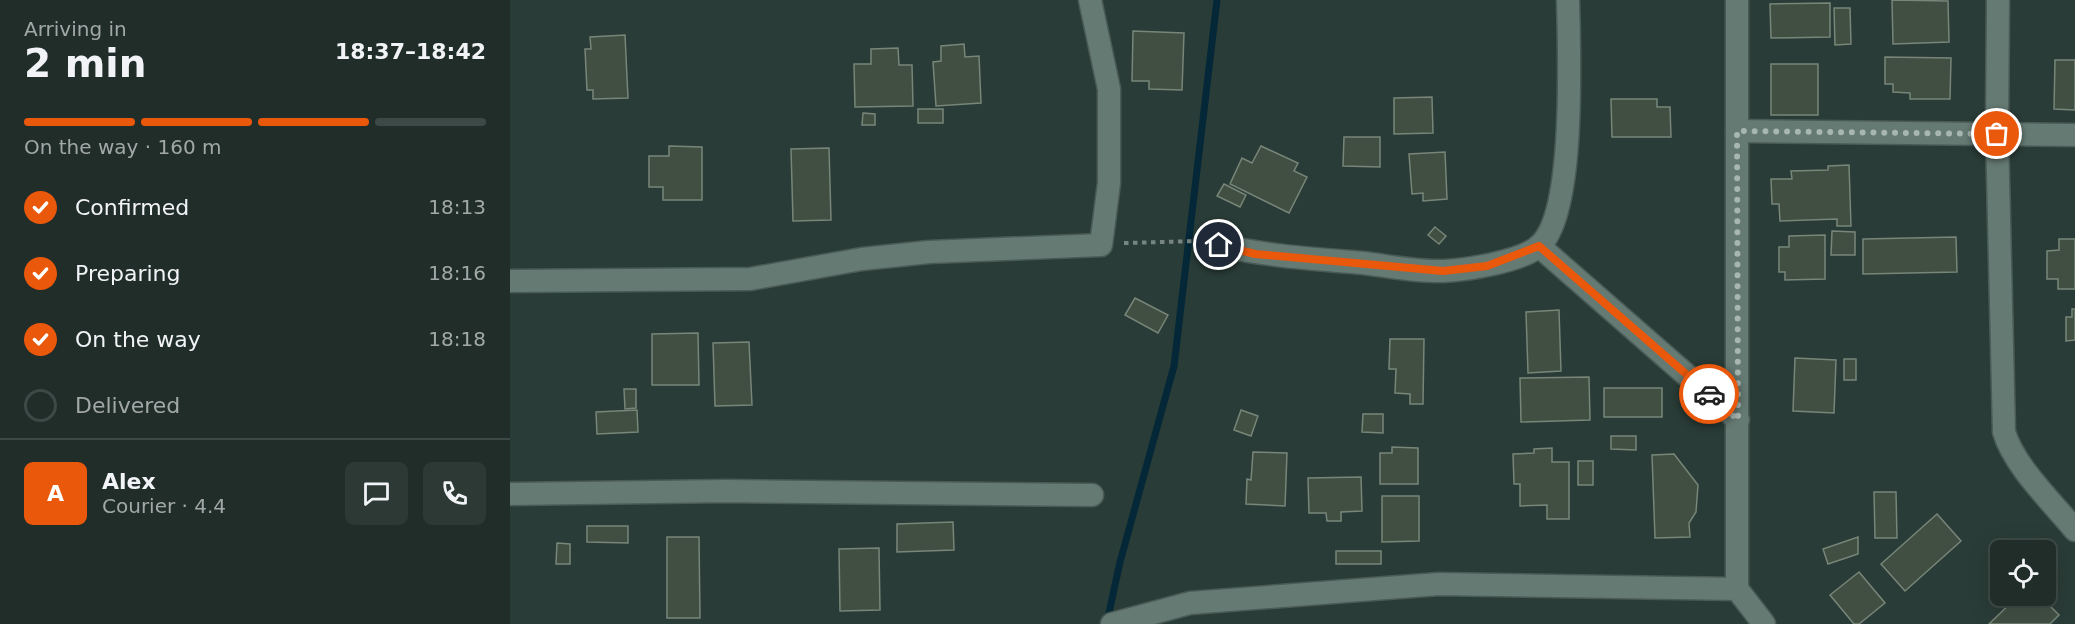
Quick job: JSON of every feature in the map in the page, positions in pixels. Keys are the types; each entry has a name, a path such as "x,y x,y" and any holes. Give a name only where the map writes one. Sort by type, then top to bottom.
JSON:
{"street":[{"path":"510,281 750,279 862,259 1101,245 1109,183 1109,89 1090,0"},
{"path":"1219,245 1255,254 1443,271 1487,266 1539,246 1549,232 1556,212 1565,153 1569,100 1568,0"},
{"path":"1737,0 1737,589 1764,624"},
{"path":"1998,0 1997,134 2004,432 2008,445 2017,459 2075,530"},
{"path":"1737,131 2075,135"},
{"path":"1539,246 1738,420"},
{"path":"510,494 728,491 1092,495"},
{"path":"1114,624 1190,603 1439,584 1737,589"}],"path":[{"path":"1101,245 1191,239 1219,245"}],"building":[{"path":"1892,0 1948,1 1949,42 1893,44"},
{"path":"1830,3 1830,37 1771,38 1770,4"},
{"path":"1834,8 1850,8 1851,44 1835,45"},
{"path":"1133,31 1184,33 1182,90 1149,89 1149,81 1132,81"},
{"path":"625,35 628,98 593,99 593,90 587,90 585,49 591,49 590,37"},
{"path":"964,44 965,57 979,56 981,103 936,106 933,62 941,61 941,46"},
{"path":"898,48 899,65 912,65 913,106 855,107 854,64 871,64 871,49"},
{"path":"1885,57 1951,58 1950,99 1910,99 1910,93 1893,92 1893,84 1885,84"},
{"path":"2055,60 2075,60 2075,110 2054,109"},
{"path":"1771,64 1818,64 1818,115 1771,115"},
{"path":"1432,97 1433,133 1394,134 1394,98"},
{"path":"1611,99 1657,99 1657,107 1670,107 1671,137 1612,137"},
{"path":"918,109 943,109 943,123 918,123"},
{"path":"863,113 875,114 875,125 862,125"},
{"path":"1344,137 1380,137 1380,167 1343,166"},
{"path":"669,146 702,147 702,200 663,200 663,187 649,187 649,156 669,156"},
{"path":"1261,146 1298,163 1294,171 1307,177 1289,213 1230,184 1242,158 1252,163"},
{"path":"829,148 831,220 793,221 791,149"},
{"path":"1445,152 1447,199 1423,201 1423,193 1412,194 1409,154"},
{"path":"1849,165 1851,226 1837,226 1837,219 1780,221 1779,204 1772,204 1771,179 1792,179 1791,171 1828,170 1828,166"},
{"path":"1224,184 1246,195 1240,207 1217,196"},
{"path":"1435,227 1446,236 1439,244 1428,235"},
{"path":"1832,231 1855,232 1855,255 1831,255"},
{"path":"1825,235 1825,279 1785,280 1785,272 1779,272 1779,247 1789,247 1789,236"},
{"path":"1956,237 1957,272 1863,274 1863,239"},
{"path":"2059,239 2075,239 2075,289 2058,289 2058,279 2047,279 2047,251 2059,250"},
{"path":"1135,298 1168,315 1158,333 1125,315"},
{"path":"2072,309 2075,309 2075,340 2066,341 2066,317 2072,317"},
{"path":"1559,310 1561,371 1528,373 1526,312"},
{"path":"698,333 699,385 652,385 652,334"},
{"path":"1390,339 1424,339 1423,404 1410,404 1410,394 1395,393 1396,369 1389,369"},
{"path":"749,342 752,405 715,406 713,343"},
{"path":"1795,358 1836,360 1834,413 1793,411"},
{"path":"1844,359 1856,359 1856,380 1844,380"},
{"path":"1589,377 1590,420 1521,422 1520,378"},
{"path":"1604,388 1662,388 1662,417 1604,417"},
{"path":"624,389 636,389 636,408 625,409"},
{"path":"637,410 638,432 597,434 596,412"},
{"path":"1241,410 1258,416 1251,436 1234,430"},
{"path":"1363,414 1383,414 1383,433 1362,432"},
{"path":"1611,436 1636,436 1636,450 1611,449"},
{"path":"1392,447 1418,448 1418,484 1380,484 1380,453 1392,453"},
{"path":"1552,448 1552,462 1569,462 1569,519 1547,519 1547,505 1520,506 1520,484 1514,484 1513,454 1534,453 1534,449"},
{"path":"1253,452 1287,453 1285,506 1246,504 1247,479 1251,480"},
{"path":"1674,454 1698,485 1696,512 1689,523 1690,537 1655,538 1652,455"},
{"path":"1578,461 1593,461 1593,485 1578,485"},
{"path":"1361,477 1362,511 1341,512 1341,521 1327,521 1326,513 1309,513 1308,478"},
{"path":"1874,492 1896,492 1897,538 1875,538"},
{"path":"1382,496 1419,496 1419,541 1382,542"},
{"path":"1937,514 1961,541 1905,591 1881,564"},
{"path":"953,522 954,550 897,552 897,524"},
{"path":"587,526 628,526 628,543 587,542"},
{"path":"667,537 699,537 700,618 667,618"},
{"path":"1858,537 1858,554 1828,564 1823,549"},
{"path":"557,543 570,544 570,564 556,564"},
{"path":"879,548 880,610 840,611 839,549"},
{"path":"1336,551 1381,551 1381,564 1336,564"},
{"path":"1859,572 1885,603 1859,624 1854,624 1830,595"},
{"path":"2008,606 2050,606 2059,615 2050,624 1989,624"}],"waterway":[{"path":"1107,622 1120,562 1174,366 1217,0"}],"way so far":[{"path":"1709,394 1738,420 1737,131 1997,134"}],"route":[{"path":"1219,245 1255,254 1443,271 1473,269 1503,262 1539,246 1709,394"}]}
